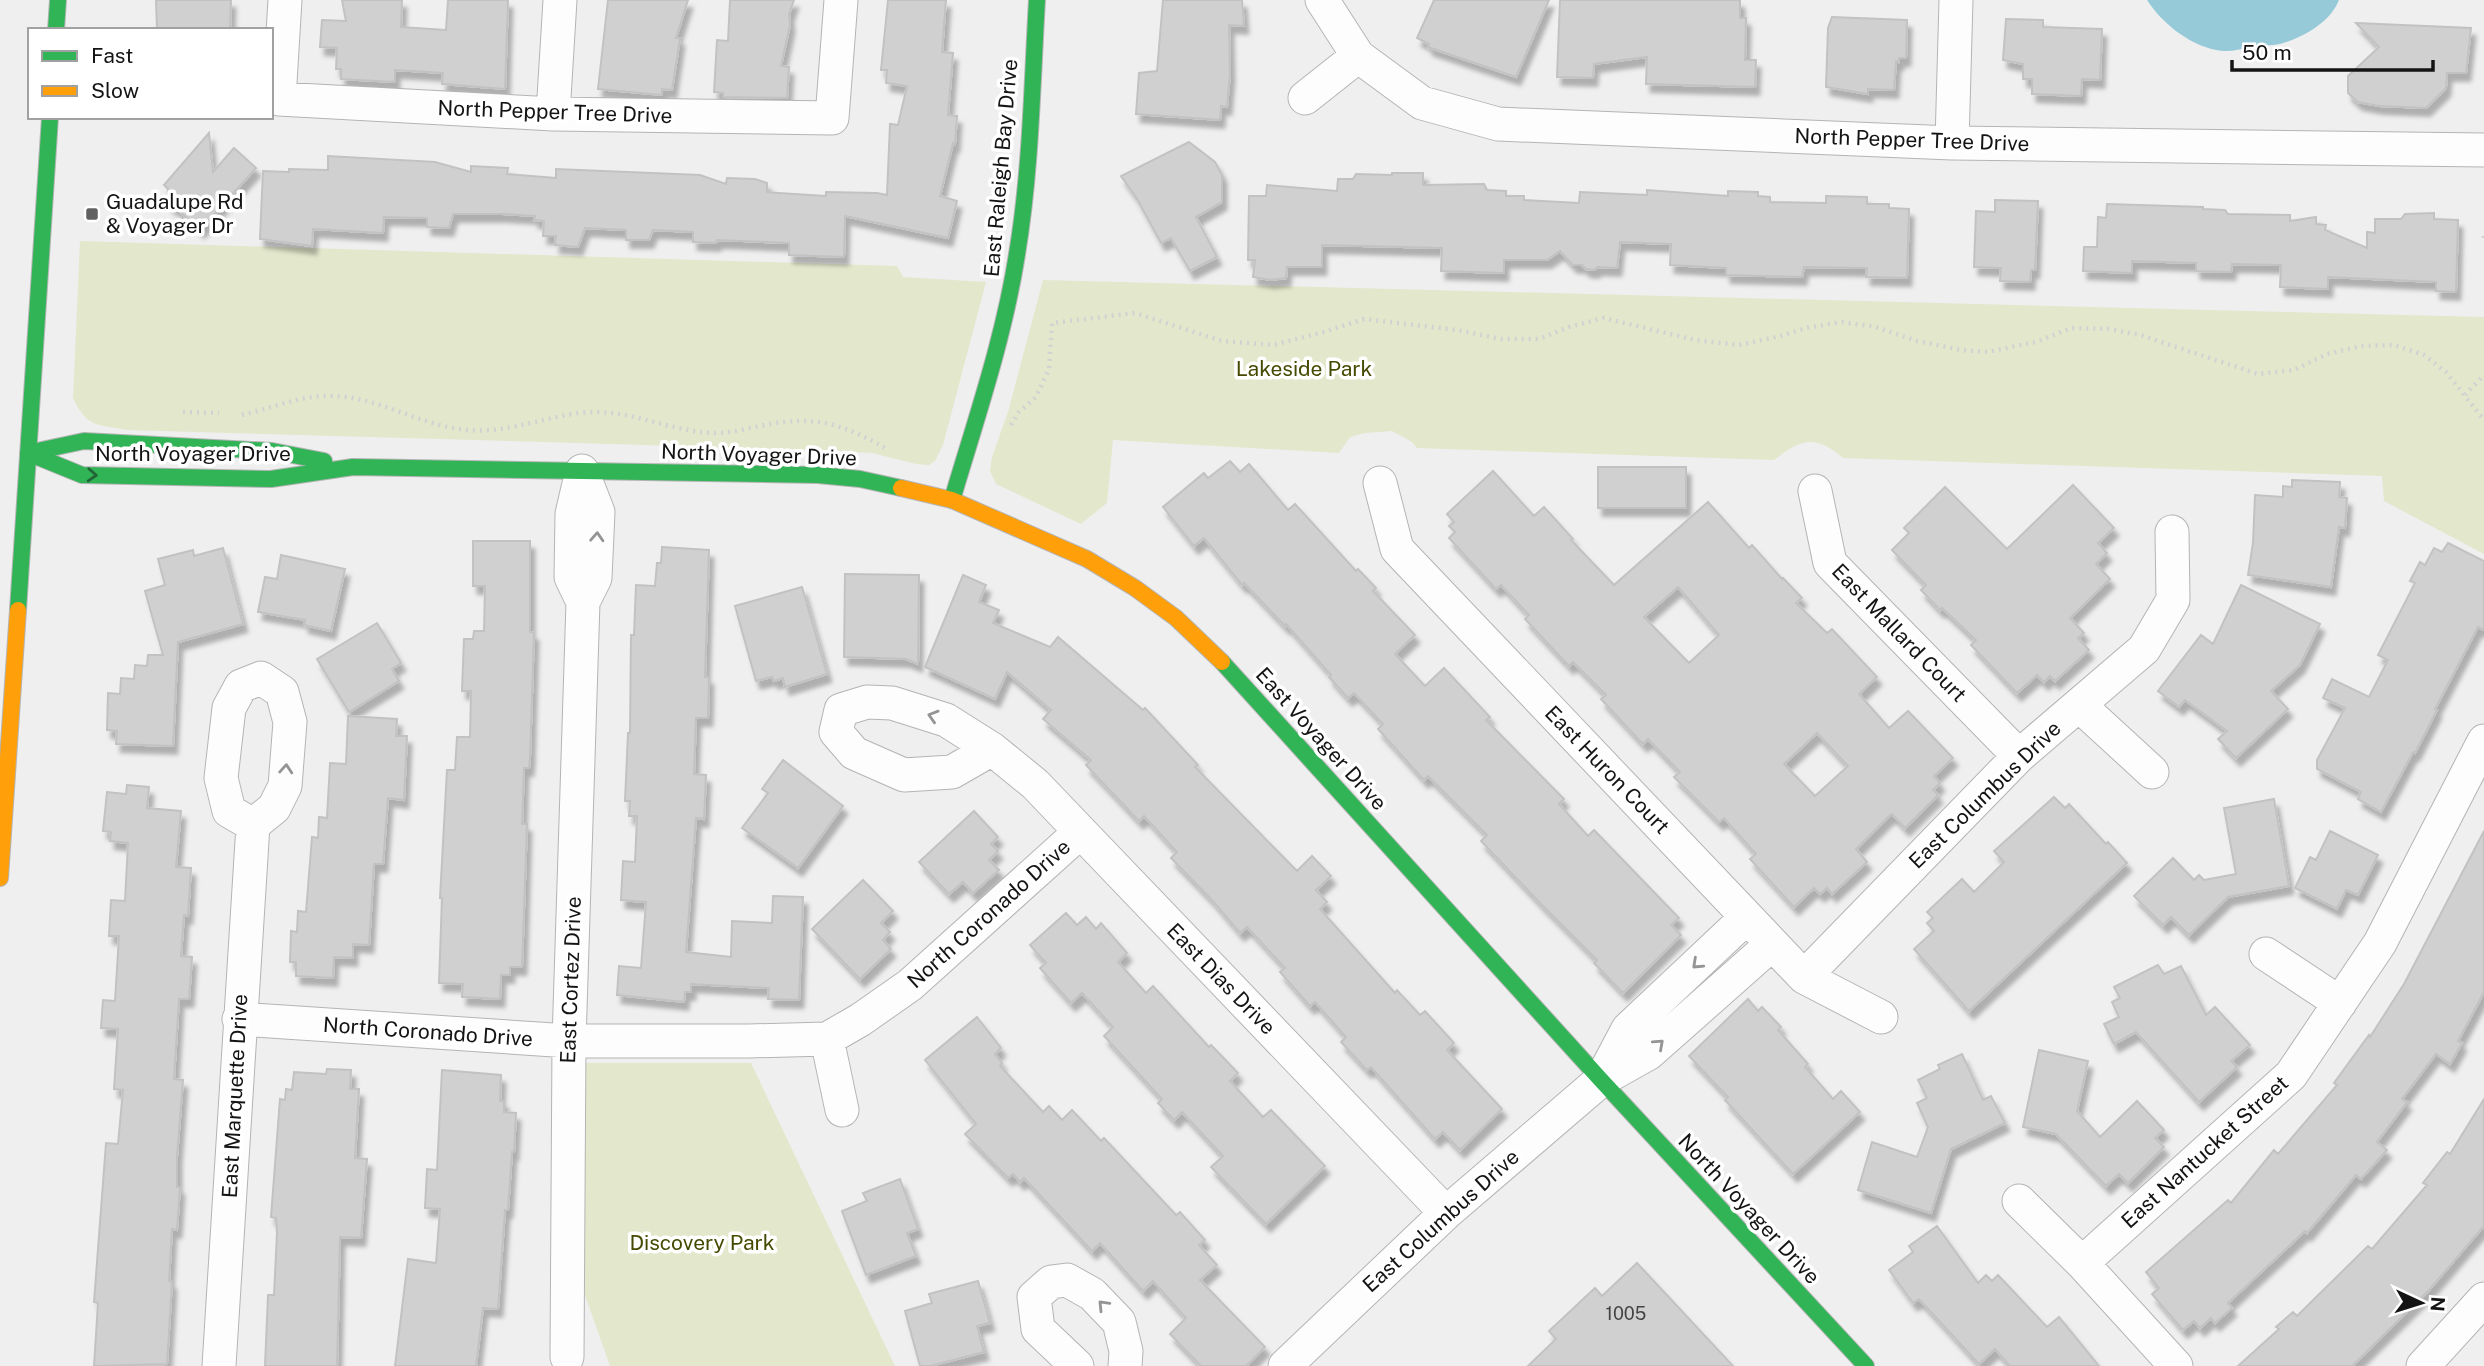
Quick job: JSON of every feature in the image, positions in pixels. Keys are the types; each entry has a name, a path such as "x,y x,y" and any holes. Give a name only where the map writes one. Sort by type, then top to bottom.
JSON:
{"street":[{"path":"56,28 58,0"},
{"name":"North Pepper Tree Drive","path":"285,0 279,99 553,114 832,118 841,0"},
{"path":"553,114 560,0"},
{"name":"East Raleigh Bay Drive","path":"952,500 997,348 1017,253 1024,195 1037,0"},
{"path":"1305,99 1358,56 1322,0"},
{"path":"1952,143 1956,0"},
{"name":"North Pepper Tree Drive","path":"1358,56 1422,103 1498,124 1952,143 2484,150"},
{"path":"0,877 5,719 28,453 50,119"},
{"name":"North Voyager Drive","path":"28,453 84,441 272,450 353,467"},
{"name":"North Voyager Drive","path":"28,453 82,475 271,479 353,467 818,475 872,481 952,500"},
{"name":"East Cortez Drive","path":"567,1357 569,1041 583,602 595,578 598,512 582,471"},
{"name":"East Huron Court","path":"1380,483 1397,549 1804,977 1881,1017"},
{"name":"East Mallard Court","path":"1815,491 1829,563 2019,756"},
{"name":"East Voyager Drive","path":"952,500 1087,559 1135,588 1176,618 1218,657 1601,1080"},
{"name":"East Columbus Drive","path":"1804,977 2019,756 2144,649 2173,600 2172,532"},
{"path":"2079,705 2152,772"},
{"name":"East Nantucket Street","path":"2082,1264 2291,1075 2380,943 2484,741"},
{"name":"East Dias Drive","path":"992,749 1034,784 1446,1213"},
{"name":"East Marquette Drive","path":"219,1366 253,825"},
{"name":"North Coronado Drive","path":"239,1019 569,1041 827,1039 910,985 1079,832"},
{"name":"East Columbus Drive","path":"1601,1080 1628,1029 1747,917"},
{"name":"East Columbus Drive","path":"1285,1366 1446,1213 1601,1080 1649,1053 1772,944"},
{"path":"2266,954 2340,1003"},
{"path":"827,1039 842,1110"},
{"name":"North Voyager Drive","path":"1601,1080 1866,1366"},
{"path":"2019,1201 2082,1264 2176,1366"},
{"path":"1077,1366 1038,1329 1034,1297 1051,1282 1068,1280 1084,1289 1119,1322 1126,1351 1125,1366"},
{"path":"2423,1366 2484,1299"}],"path":[{"path":"1006,433 1018,412 1036,397 1049,369 1052,323 1135,313 1222,341 1273,345 1364,319 1457,330 1501,339 1539,339 1569,327 1604,318 1695,340 1739,345 1842,322 1876,327 1917,341 1961,351 1987,352 2036,342 2071,328 2109,328 2140,335 2258,373 2294,370 2327,354 2362,346 2394,345 2424,355 2446,372 2484,419"},
{"path":"2465,396 2484,375"},
{"path":"238,416 310,396 337,396 370,401 440,426 469,430 500,430 579,413 606,412 716,433 784,422 819,421 844,427 897,455"},
{"path":"180,412 226,414"}],"green space":[{"path":"80,241 897,266 903,277 986,282 943,445 935,461 929,465 872,453 816,450 127,430 88,420 73,398"},
{"name":"Lakeside Park","path":"1043,280 2484,317 2484,554 2384,501 2382,476 1843,458 1824,445 1808,442 1792,447 1774,460 1417,448 1412,442 1392,431 1350,437 1339,453 1113,440 1107,503 1081,524 996,484 990,471"},
{"name":"Discovery Park","path":"580,1063 751,1063 895,1366 610,1366 580,1281"}],"water":[{"path":"2147,0 2339,0 2329,16 2297,38 2280,44 2225,51 2206,47 2186,38 2160,17"}],"building":[{"path":"156,0 231,0 230,28 157,28"},
{"path":"342,0 402,0 401,27 446,30 448,0 508,0 505,89 442,84 443,73 395,70 395,82 341,79 341,69 336,69 337,48 320,47 322,20 346,21"},
{"path":"608,0 688,0 676,38 680,38 672,90 662,89 662,95 598,89"},
{"path":"730,0 794,0 789,14 790,25 781,66 789,67 787,98 723,97 723,93 714,92 717,40 728,41"},
{"path":"888,0 946,0 942,52 953,53 948,115 957,116 955,144 953,143 940,196 957,201 948,238 845,216 844,257 789,255 789,243 717,240 716,243 693,242 693,232 653,230 649,240 626,240 626,230 585,228 578,247 555,245 556,236 543,236 544,221 534,220 535,216 453,214 449,228 427,227 427,218 384,217 383,233 313,229 312,246 260,239 263,171 328,170 328,156 435,162 471,172 471,166 508,168 507,174 556,178 556,169 700,175 726,184 727,178 755,179 767,183 767,192 826,196 826,192 887,195 890,124 898,125 907,86 886,83 887,70 881,70"},
{"path":"1163,0 1242,0 1244,26 1229,25 1230,74 1227,107 1221,106 1220,120 1136,114 1139,73 1157,71"},
{"path":"1434,0 1549,0 1516,77 1428,47 1429,44 1417,38"},
{"path":"1560,0 1740,0 1740,18 1746,18 1745,60 1756,60 1755,87 1646,84 1647,57 1594,64 1593,78 1557,77"},
{"path":"1832,17 1907,20 1906,58 1896,61 1894,90 1868,89 1868,94 1826,87 1828,28"},
{"path":"2006,19 2043,20 2043,27 2102,29 2100,80 2082,79 2081,96 2032,94 2032,79 2023,79 2023,64 2003,60"},
{"path":"2356,23 2471,28 2466,73 2447,73 2446,88 2426,108 2379,106 2358,102 2348,93 2348,76 2379,47"},
{"path":"209,133 213,172 234,148 256,168 200,230 169,205 168,189 164,185"},
{"path":"1189,142 1215,162 1222,175 1222,202 1196,217 1217,257 1190,271 1171,238 1161,243 1136,197 1121,176"},
{"path":"1423,173 1423,185 1484,184 1487,190 1506,191 1506,196 1524,196 1524,200 1579,203 1580,192 1647,195 1647,190 1728,196 1728,191 1758,192 1758,196 1770,197 1770,202 1826,203 1826,196 1867,197 1867,204 1889,204 1889,208 1909,209 1907,278 1866,277 1867,268 1804,267 1802,277 1726,275 1726,268 1670,265 1671,244 1620,242 1617,268 1586,269 1582,265 1573,265 1560,251 1547,260 1504,260 1504,273 1441,271 1442,248 1322,245 1322,267 1287,267 1286,278 1270,280 1253,277 1255,260 1248,260 1249,196 1266,196 1267,185 1337,191 1338,179 1353,179 1356,174"},
{"path":"1995,200 2038,201 2035,270 2031,270 2030,282 2000,281 2001,268 1974,267 1976,211 1995,212"},
{"path":"2107,204 2203,207 2225,210 2228,214 2290,215 2290,221 2316,217 2316,224 2326,225 2325,230 2367,248 2367,232 2375,233 2375,219 2401,219 2405,214 2434,213 2434,219 2458,220 2456,292 2436,291 2436,282 2328,277 2328,289 2280,287 2281,265 2232,264 2231,272 2196,271 2196,263 2132,261 2132,273 2083,271 2084,247 2097,247 2098,217 2106,218"},
{"path":"1230,461 1240,472 1249,464 1288,510 1295,504 1356,571 1358,569 1376,588 1373,591 1415,635 1395,654 1425,686 1444,668 1490,717 1486,720 1564,799 1559,804 1588,836 1594,830 1679,918 1671,925 1681,935 1623,993 1594,963 1597,960 1481,841 1487,835 1428,776 1424,780 1378,729 1383,724 1354,693 1348,698 1286,624 1285,626 1244,583 1242,585 1204,538 1194,546 1163,507 1204,473 1208,478"},
{"path":"1598,467 1686,467 1686,508 1598,508"},
{"path":"1493,471 1534,516 1544,507 1614,585 1708,502 1749,548 1752,545 1802,598 1796,603 1827,633 1832,629 1877,677 1859,694 1889,728 1908,711 1953,758 1934,776 1940,783 1933,790 1938,795 1905,828 1892,814 1856,849 1867,862 1832,894 1827,888 1820,894 1814,888 1794,907 1750,859 1756,854 1724,818 1719,822 1674,777 1680,772 1648,739 1643,744 1601,699 1606,695 1573,662 1569,666 1525,619 1529,615 1501,585 1496,589 1449,538 1455,532 1449,526 1454,522 1447,514","holes":["1678,587 1719,635 1689,663 1644,617","1817,733 1848,766 1815,796 1784,764"]},
{"path":"2292,480 2340,482 2339,497 2347,498 2345,528 2339,527 2331,587 2248,575 2253,543 2255,495 2283,497 2283,486 2292,487"},
{"path":"2073,485 2114,528 2098,543 2107,553 2096,564 2110,579 2070,618 2084,633 2078,638 2089,650 2055,681 2050,676 2044,682 2037,675 2017,693 1971,645 1976,640 1921,590 1926,585 1892,550 1909,533 1904,528 1945,487 2007,549"},
{"path":"473,541 530,541 530,632 534,633 530,757 529,768 524,768 522,824 527,824 522,967 510,967 510,975 501,975 500,999 462,997 463,984 439,983 440,898 447,770 455,770 457,737 470,737 471,691 462,691 464,639 473,639 474,631 484,631 485,586 473,586"},
{"path":"2448,543 2484,561 2484,630 2478,627 2415,753 2413,752 2381,812 2358,799 2361,792 2317,769 2317,760 2345,708 2323,698 2332,679 2369,697 2388,660 2378,655 2415,583 2410,581 2420,562 2425,565 2434,548 2442,552"},
{"path":"662,547 709,550 705,677 709,677 708,718 696,718 694,774 706,775 704,819 696,818 686,952 731,957 732,921 772,923 773,896 803,897 799,1000 768,999 769,988 691,984 691,992 685,992 684,1002 617,995 619,966 641,968 646,902 621,900 623,861 635,862 637,816 629,816 630,801 625,801 630,733 631,635 634,635 636,585 655,586"},
{"path":"223,548 243,624 178,642 173,746 116,744 117,731 107,730 108,693 120,694 121,678 134,679 135,665 147,666 148,655 163,655 145,591 165,585 158,559 193,550 194,556"},
{"path":"281,555 345,569 331,631 304,625 305,620 258,612 265,577 277,579"},
{"path":"845,574 919,575 918,664 906,659 844,657"},
{"path":"963,575 986,585 979,602 999,610 993,623 1050,647 1058,637 1143,710 1145,708 1198,765 1195,767 1297,871 1312,856 1331,876 1316,890 1327,902 1320,909 1395,993 1397,990 1420,1015 1425,1011 1454,1043 1447,1050 1502,1109 1460,1150 1443,1132 1435,1139 1371,1067 1367,1070 1341,1042 1346,1037 1315,1002 1310,1006 1280,972 1285,968 1247,927 1240,933 1171,858 1177,852 1144,816 1139,821 1086,765 1091,760 1043,719 1051,710 1007,672 995,699 925,667"},
{"path":"2241,585 2320,624 2300,665 2271,691 2288,709 2236,758 2218,739 2227,731 2185,700 2179,707 2158,691 2201,635 2213,644"},
{"path":"802,587 827,674 785,687 783,678 774,681 772,677 756,681 735,606"},
{"path":"377,623 401,663 392,669 399,681 349,712 317,659"},
{"path":"348,716 397,719 396,736 407,736 404,800 388,798 383,864 374,864 369,945 353,944 353,958 334,957 333,978 296,976 296,962 290,962 291,931 297,932 298,911 306,912 312,837 318,838 319,817 327,818 330,763 346,764"},
{"path":"783,760 843,806 798,868 742,828 768,793 762,789"},
{"path":"127,785 149,787 147,808 181,811 176,867 191,868 188,916 184,915 181,956 192,957 189,999 179,999 174,1079 183,1080 177,1157 177,1187 180,1187 177,1230 172,1229 167,1364 94,1366 98,1303 94,1302 106,1143 118,1144 123,1090 114,1089 118,1029 101,1028 103,1000 115,1001 119,936 109,936 111,900 125,901 128,843 110,841 111,832 103,831 107,792 126,794"},
{"path":"2054,797 2065,808 2069,804 2127,863 1969,1011 1914,949 1934,931 1927,923 1933,918 1927,912 1962,879 1974,892 2004,862 1994,851"},
{"path":"2274,799 2289,886 2228,897 2189,935 2171,917 2163,925 2134,896 2173,858 2194,880 2199,875 2204,880 2236,874 2224,808"},
{"path":"974,811 998,837 991,844 998,851 989,860 999,870 973,893 963,882 949,894 919,862"},
{"path":"2330,831 2378,855 2358,895 2346,890 2337,909 2295,888 2310,857 2316,860"},
{"path":"2484,831 2484,992 2458,1041 2462,1043 2450,1064 2436,1054 2402,1099 2407,1102 2377,1142 2387,1150 2361,1179 2356,1175 2307,1233 2305,1231 2228,1303 2232,1308 2215,1323 2211,1318 2200,1328 2194,1321 2183,1330 2152,1294 2159,1288 2146,1272 2228,1200 2231,1203 2274,1150 2278,1154 2337,1085 2334,1083 2369,1035 2370,1037 2404,984"},
{"path":"863,880 893,911 881,923 890,932 883,940 891,949 860,979 812,929"},
{"path":"1066,913 1077,925 1086,917 1096,929 1101,923 1127,953 1118,962 1146,993 1153,986 1209,1047 1211,1045 1238,1073 1230,1081 1263,1117 1271,1110 1325,1166 1266,1224 1211,1167 1223,1156 1182,1112 1174,1120 1158,1103 1162,1099 1104,1036 1113,1027 1082,993 1071,1003 1040,968 1046,963 1030,945"},
{"path":"2158,965 2164,974 2181,966 2206,1015 2215,1007 2250,1045 2231,1061 2237,1067 2199,1102 2136,1032 2114,1044 2104,1024 2119,1017 2112,1002 2120,998 2114,987"},
{"path":"1748,999 1758,1011 1762,1007 1781,1027 1778,1030 1808,1064 1805,1067 1833,1099 1841,1091 1860,1112 1793,1174 1725,1100 1728,1097 1689,1056"},
{"path":"977,1017 1001,1048 995,1054 1002,1063 1000,1066 1043,1112 1049,1106 1062,1120 1072,1110 1101,1141 1104,1138 1176,1215 1180,1212 1205,1240 1199,1245 1217,1265 1200,1280 1265,1347 1246,1366 1201,1366 1170,1334 1186,1318 1153,1281 1143,1291 1100,1243 1092,1251 1024,1178 1020,1182 1013,1174 1008,1178 965,1134 976,1124 925,1060"},
{"path":"2039,1050 2088,1061 2077,1111 2100,1137 2137,1101 2164,1130 2155,1138 2164,1147 2128,1183 2119,1174 2106,1186 2056,1134 2023,1127"},
{"path":"1962,1054 1983,1100 1991,1096 2005,1123 1951,1149 1931,1213 1858,1190 1872,1142 1917,1157 1928,1127 1917,1103 1927,1098 1918,1080 1940,1069 1938,1065"},
{"path":"327,1069 351,1070 350,1089 359,1089 355,1158 367,1159 361,1238 340,1237 337,1366 265,1366 268,1295 274,1295 277,1233 276,1218 271,1217 280,1099 285,1100 286,1089 292,1090 294,1072 326,1074"},
{"path":"442,1070 501,1075 500,1101 504,1101 504,1112 516,1113 498,1309 483,1308 476,1366 395,1366 408,1259 436,1263 440,1209 425,1208 427,1169 437,1170"},
{"path":"2484,1099 2484,1226 2429,1290 2352,1366 2238,1366 2279,1329 2276,1327 2293,1312 2297,1316 2368,1246 2372,1249 2427,1185 2423,1183 2447,1152 2450,1154"},
{"path":"900,1179 918,1229 907,1233 916,1256 866,1275 842,1211 867,1201 863,1193"},
{"path":"1937,1226 1978,1283 1986,1275 1992,1281 1998,1275 2047,1327 2059,1317 2099,1366 2010,1366 1995,1349 1979,1364 1919,1299 1913,1303 1889,1270 1913,1252 1909,1246"},
{"path":"1637,1263 1733,1366 1528,1366 1556,1339 1549,1331 1595,1288 1602,1296"},
{"path":"978,1281 990,1323 977,1326 984,1352 930,1366 920,1366 905,1311 932,1303 929,1294"}],"traffic: fast":[{"path":"56,28 58,0"},
{"path":"952,500 997,347 1017,254 1028,159 1037,0"},
{"path":"18,610 50,119"},
{"path":"28,453 84,441 272,451 324,461"},
{"path":"28,453 82,475 271,479 353,467 818,475 860,479 901,488"},
{"path":"1222,662 1601,1080 1866,1366"}],"traffic: slow":[{"path":"901,488 952,500 1087,559 1135,588 1176,618 1222,662"},
{"path":"0,878 18,610"}],"place":[{"name":"Guadalupe Rd & Voyager Dr","path":"92,214"}]}
